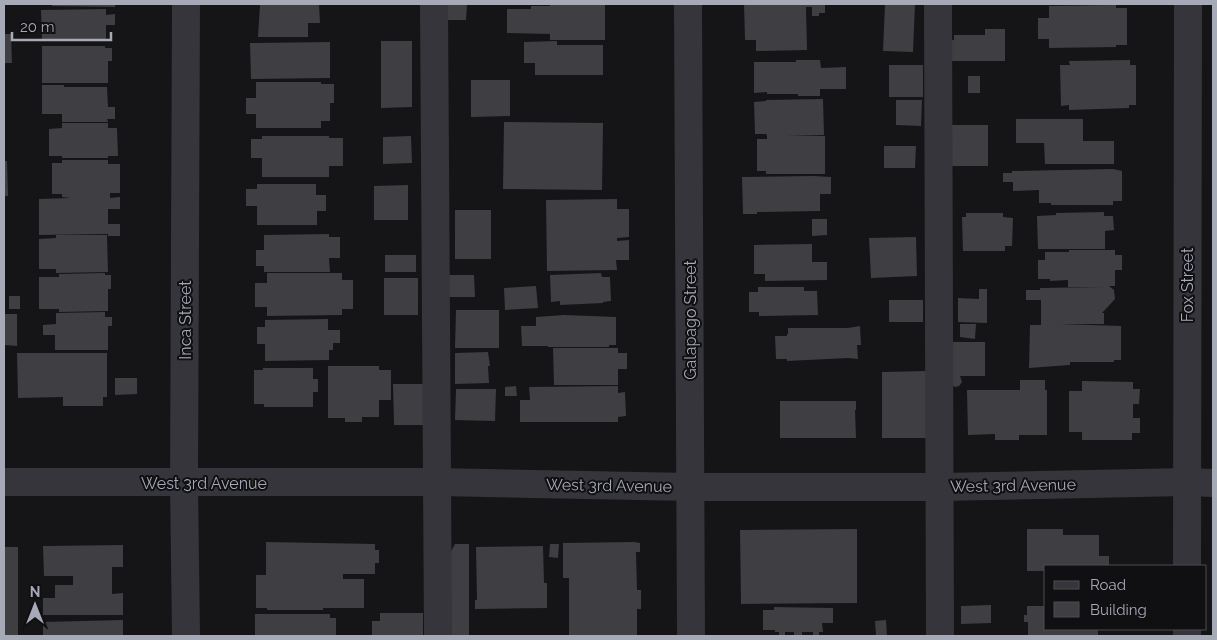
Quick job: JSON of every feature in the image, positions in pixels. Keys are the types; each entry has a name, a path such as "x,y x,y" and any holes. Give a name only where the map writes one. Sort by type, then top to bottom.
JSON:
{"street":[{"name":"Inca Street","path":"186,4 184,483 186,636"},
{"path":"434,4 438,636"},
{"name":"Galapago Street","path":"688,4 691,636"},
{"path":"938,4 940,636"},
{"name":"Fox Street","path":"1187,565 1188,4"},
{"name":"West 3rd Avenue","path":"4,482 438,482 691,487 940,487 1213,483"}],"building":[{"path":"52,4 115,4 115,7 52,6"},
{"path":"319,4 320,23 308,23 308,37 258,37 260,5"},
{"path":"443,4 467,4 466,20 442,20"},
{"path":"550,4 605,4 605,40 550,40 550,34 507,33 507,9 531,9 531,6 550,6"},
{"path":"744,4 825,4 825,13 819,13 819,16 812,16 812,7 806,7 807,50 756,51 756,40 745,40"},
{"path":"885,4 915,4 913,52 883,51"},
{"path":"1116,5 1116,8 1127,8 1127,45 1116,45 1116,47 1049,48 1049,39 1038,39 1038,18 1049,18 1049,6"},
{"path":"106,9 106,15 115,14 115,25 106,25 106,40 42,41 41,10"},
{"path":"985,29 1005,29 1005,61 951,61 951,40 954,40 954,35 985,35"},
{"path":"4,34 11,34 12,63 4,63"},
{"path":"381,41 412,41 412,107 381,108"},
{"path":"557,41 557,45 603,45 603,75 535,75 535,63 524,63 524,42"},
{"path":"330,42 330,78 251,79 250,43"},
{"path":"42,46 105,46 105,48 112,48 112,61 108,61 108,83 42,83"},
{"path":"796,60 820,60 821,68 846,67 846,89 820,89 820,96 767,94 767,92 754,93 754,62 796,62"},
{"path":"1130,60 1130,65 1136,65 1136,105 1129,105 1129,108 1069,110 1069,105 1061,106 1060,65 1070,65 1069,61"},
{"path":"889,65 923,65 923,97 889,97"},
{"path":"968,76 980,76 980,93 968,93"},
{"path":"471,80 510,80 510,116 471,117"},
{"path":"256,82 321,82 321,84 334,84 334,103 330,103 330,121 321,121 321,128 256,128 256,114 246,114 246,98 256,98"},
{"path":"42,85 107,87 108,107 115,107 115,119 107,119 108,122 62,122 62,114 42,114"},
{"path":"823,99 824,135 787,136 825,136 825,174 766,174 766,171 757,171 757,139 767,139 767,136 766,134 755,134 754,102"},
{"path":"896,100 922,100 921,126 896,125"},
{"path":"1016,119 1083,119 1083,141 1114,141 1114,164 1045,164 1044,143 1016,143"},
{"path":"504,122 603,123 602,190 503,189"},
{"path":"62,123 108,123 108,128 117,128 118,156 108,156 108,158 62,158 62,156 49,156 49,129 62,128"},
{"path":"949,125 988,125 988,166 949,166"},
{"path":"262,136 329,136 329,138 343,138 343,166 329,166 329,177 262,177 262,158 251,158 251,139 262,139"},
{"path":"411,136 412,163 383,164 383,137"},
{"path":"884,146 916,146 915,168 884,168"},
{"path":"62,160 108,160 108,164 120,164 120,193 110,193 110,198 120,197 120,209 108,209 108,224 120,224 120,236 108,236 108,234 39,235 39,199 70,198 62,197 62,194 52,194 52,163 62,163"},
{"path":"4,161 7,161 8,196 4,196"},
{"path":"1113,169 1122,171 1122,201 1113,201 1113,205 1051,205 1051,203 1039,203 1039,190 1013,191 1013,182 1003,182 1003,173 1012,173 1012,171"},
{"path":"742,177 831,177 831,194 820,194 820,211 743,214"},
{"path":"257,184 316,184 316,195 326,195 326,211 317,211 317,225 257,225 257,206 246,206 246,189 257,189"},
{"path":"408,185 408,220 374,220 374,186"},
{"path":"617,199 617,209 629,209 629,237 617,238 617,241 629,240 629,260 616,260 617,270 547,271 546,200"},
{"path":"455,210 491,210 491,259 455,259"},
{"path":"1104,212 1104,216 1113,216 1114,230 1105,231 1105,249 1038,249 1037,216 1056,215 1056,213"},
{"path":"966,213 1003,213 1003,217 1013,218 1012,246 1005,246 1005,251 963,251 962,217 966,217"},
{"path":"812,219 827,219 827,235 812,236"},
{"path":"329,234 329,237 340,237 340,258 329,258 330,272 264,272 264,266 256,266 256,250 264,250 264,235"},
{"path":"56,235 107,235 108,272 56,273 56,269 39,269 39,239 56,238"},
{"path":"916,237 917,276 871,278 869,238"},
{"path":"812,244 812,262 827,262 827,280 765,281 765,274 754,274 754,245"},
{"path":"1069,250 1115,250 1115,255 1122,255 1122,270 1115,270 1115,286 1109,286 1114,290 1115,299 1102,313 1104,313 1104,324 1060,324 1121,326 1121,360 1114,360 1114,362 1070,362 1070,365 1029,368 1030,325 1041,325 1041,300 1026,300 1026,290 1103,287 1068,287 1068,280 1050,281 1050,279 1038,279 1038,260 1045,260 1045,252 1069,252"},
{"path":"385,255 416,255 416,272 385,272"},
{"path":"105,273 105,275 111,275 111,289 108,289 108,311 59,312 59,309 39,309 39,277 59,277 59,274"},
{"path":"267,273 342,273 342,280 353,280 353,309 342,309 342,315 267,316 267,307 255,307 255,283 267,283"},
{"path":"601,273 602,277 610,277 611,301 560,305 560,301 551,302 550,275"},
{"path":"448,275 474,275 475,297 449,297"},
{"path":"384,278 418,278 418,315 384,315"},
{"path":"536,286 538,308 505,310 504,288"},
{"path":"758,287 804,287 804,291 817,291 818,315 759,316 759,312 749,312 749,292 758,292"},
{"path":"979,289 987,289 987,323 958,322 958,298 979,299"},
{"path":"9,296 20,296 20,309 9,309"},
{"path":"889,300 923,300 923,322 889,322"},
{"path":"456,310 499,310 499,348 455,348"},
{"path":"105,312 105,317 112,317 112,326 108,326 108,350 55,350 55,335 43,335 43,325 56,324 56,313"},
{"path":"4,314 17,314 17,346 4,345"},
{"path":"564,315 616,317 616,345 609,345 609,347 522,346 521,326 536,326 536,317"},
{"path":"328,319 328,330 340,330 340,343 333,343 333,350 329,350 329,360 265,361 265,344 257,344 257,327 265,327 265,320"},
{"path":"960,324 976,324 975,339 960,337"},
{"path":"860,326 861,345 857,345 858,359 787,361 787,359 776,359 775,336 787,336 788,328 848,328"},
{"path":"949,342 985,342 985,376 960,376 962,382 959,386 955,387 952,385"},
{"path":"553,348 618,348 618,353 627,353 627,369 618,369 618,385 554,385"},
{"path":"488,352 490,366 488,366 489,383 455,384 455,353"},
{"path":"17,353 107,353 107,397 103,397 103,406 63,406 63,397 18,398"},
{"path":"328,366 379,366 379,370 391,370 391,400 379,400 379,417 362,417 362,422 345,422 345,418 328,418"},
{"path":"263,368 313,368 313,379 318,379 318,392 313,392 313,407 264,407 264,404 254,404 254,370 263,370"},
{"path":"927,371 927,438 882,438 882,372"},
{"path":"115,378 137,378 137,394 115,395"},
{"path":"1020,380 1045,380 1045,390 1047,390 1047,435 1019,435 1019,440 995,440 995,434 968,435 967,390 1020,390"},
{"path":"1082,381 1133,382 1133,389 1140,389 1139,404 1133,404 1133,418 1140,418 1140,433 1132,433 1132,440 1082,440 1082,432 1069,432 1069,391 1082,391"},
{"path":"393,384 426,384 426,425 394,425"},
{"path":"516,386 517,396 505,396 505,387"},
{"path":"618,386 618,393 625,392 626,416 618,417 618,422 520,422 520,400 530,400 529,387"},
{"path":"456,389 496,389 495,421 455,420"},
{"path":"780,401 856,401 856,438 780,438"},
{"path":"857,529 857,603 741,604 740,530"},
{"path":"1027,529 1063,529 1063,535 1099,535 1099,556 1109,556 1109,565 1044,565 1044,571 1027,571"},
{"path":"266,542 375,544 375,550 379,550 379,563 375,563 375,574 343,574 343,579 364,579 364,608 267,610 267,608 256,608 256,575 266,575"},
{"path":"563,543 640,543 640,552 636,552 637,590 641,590 641,609 637,609 637,636 569,636 569,578 563,578"},
{"path":"455,544 469,544 469,636 449,636 449,555"},
{"path":"550,544 559,544 558,558 549,557"},
{"path":"123,545 123,567 112,567 112,594 123,593 123,615 43,615 43,598 55,598 55,585 73,585 73,576 44,576 43,546"},
{"path":"543,546 544,583 547,583 547,608 475,609 475,600 477,600 476,547"},
{"path":"5,547 18,547 18,636 4,636"},
{"path":"991,605 991,623 961,624 961,606"},
{"path":"1027,606 1044,606 1044,630 1098,630 1098,636 1028,636 1028,622 1024,622 1024,615 1027,615"},
{"path":"774,607 833,608 833,623 822,623 823,632 819,632 819,635 813,635 813,632 802,632 802,636 794,636 794,632 785,632 785,635 779,635 779,632 775,632 775,630 763,630 763,610 774,610"},
{"path":"380,613 423,613 423,636 372,635 372,621 380,621"},
{"path":"255,614 330,614 330,618 336,618 336,636 255,636"},
{"path":"123,620 123,636 43,636 43,622"},
{"path":"886,620 887,636 876,636 875,621"}]}
